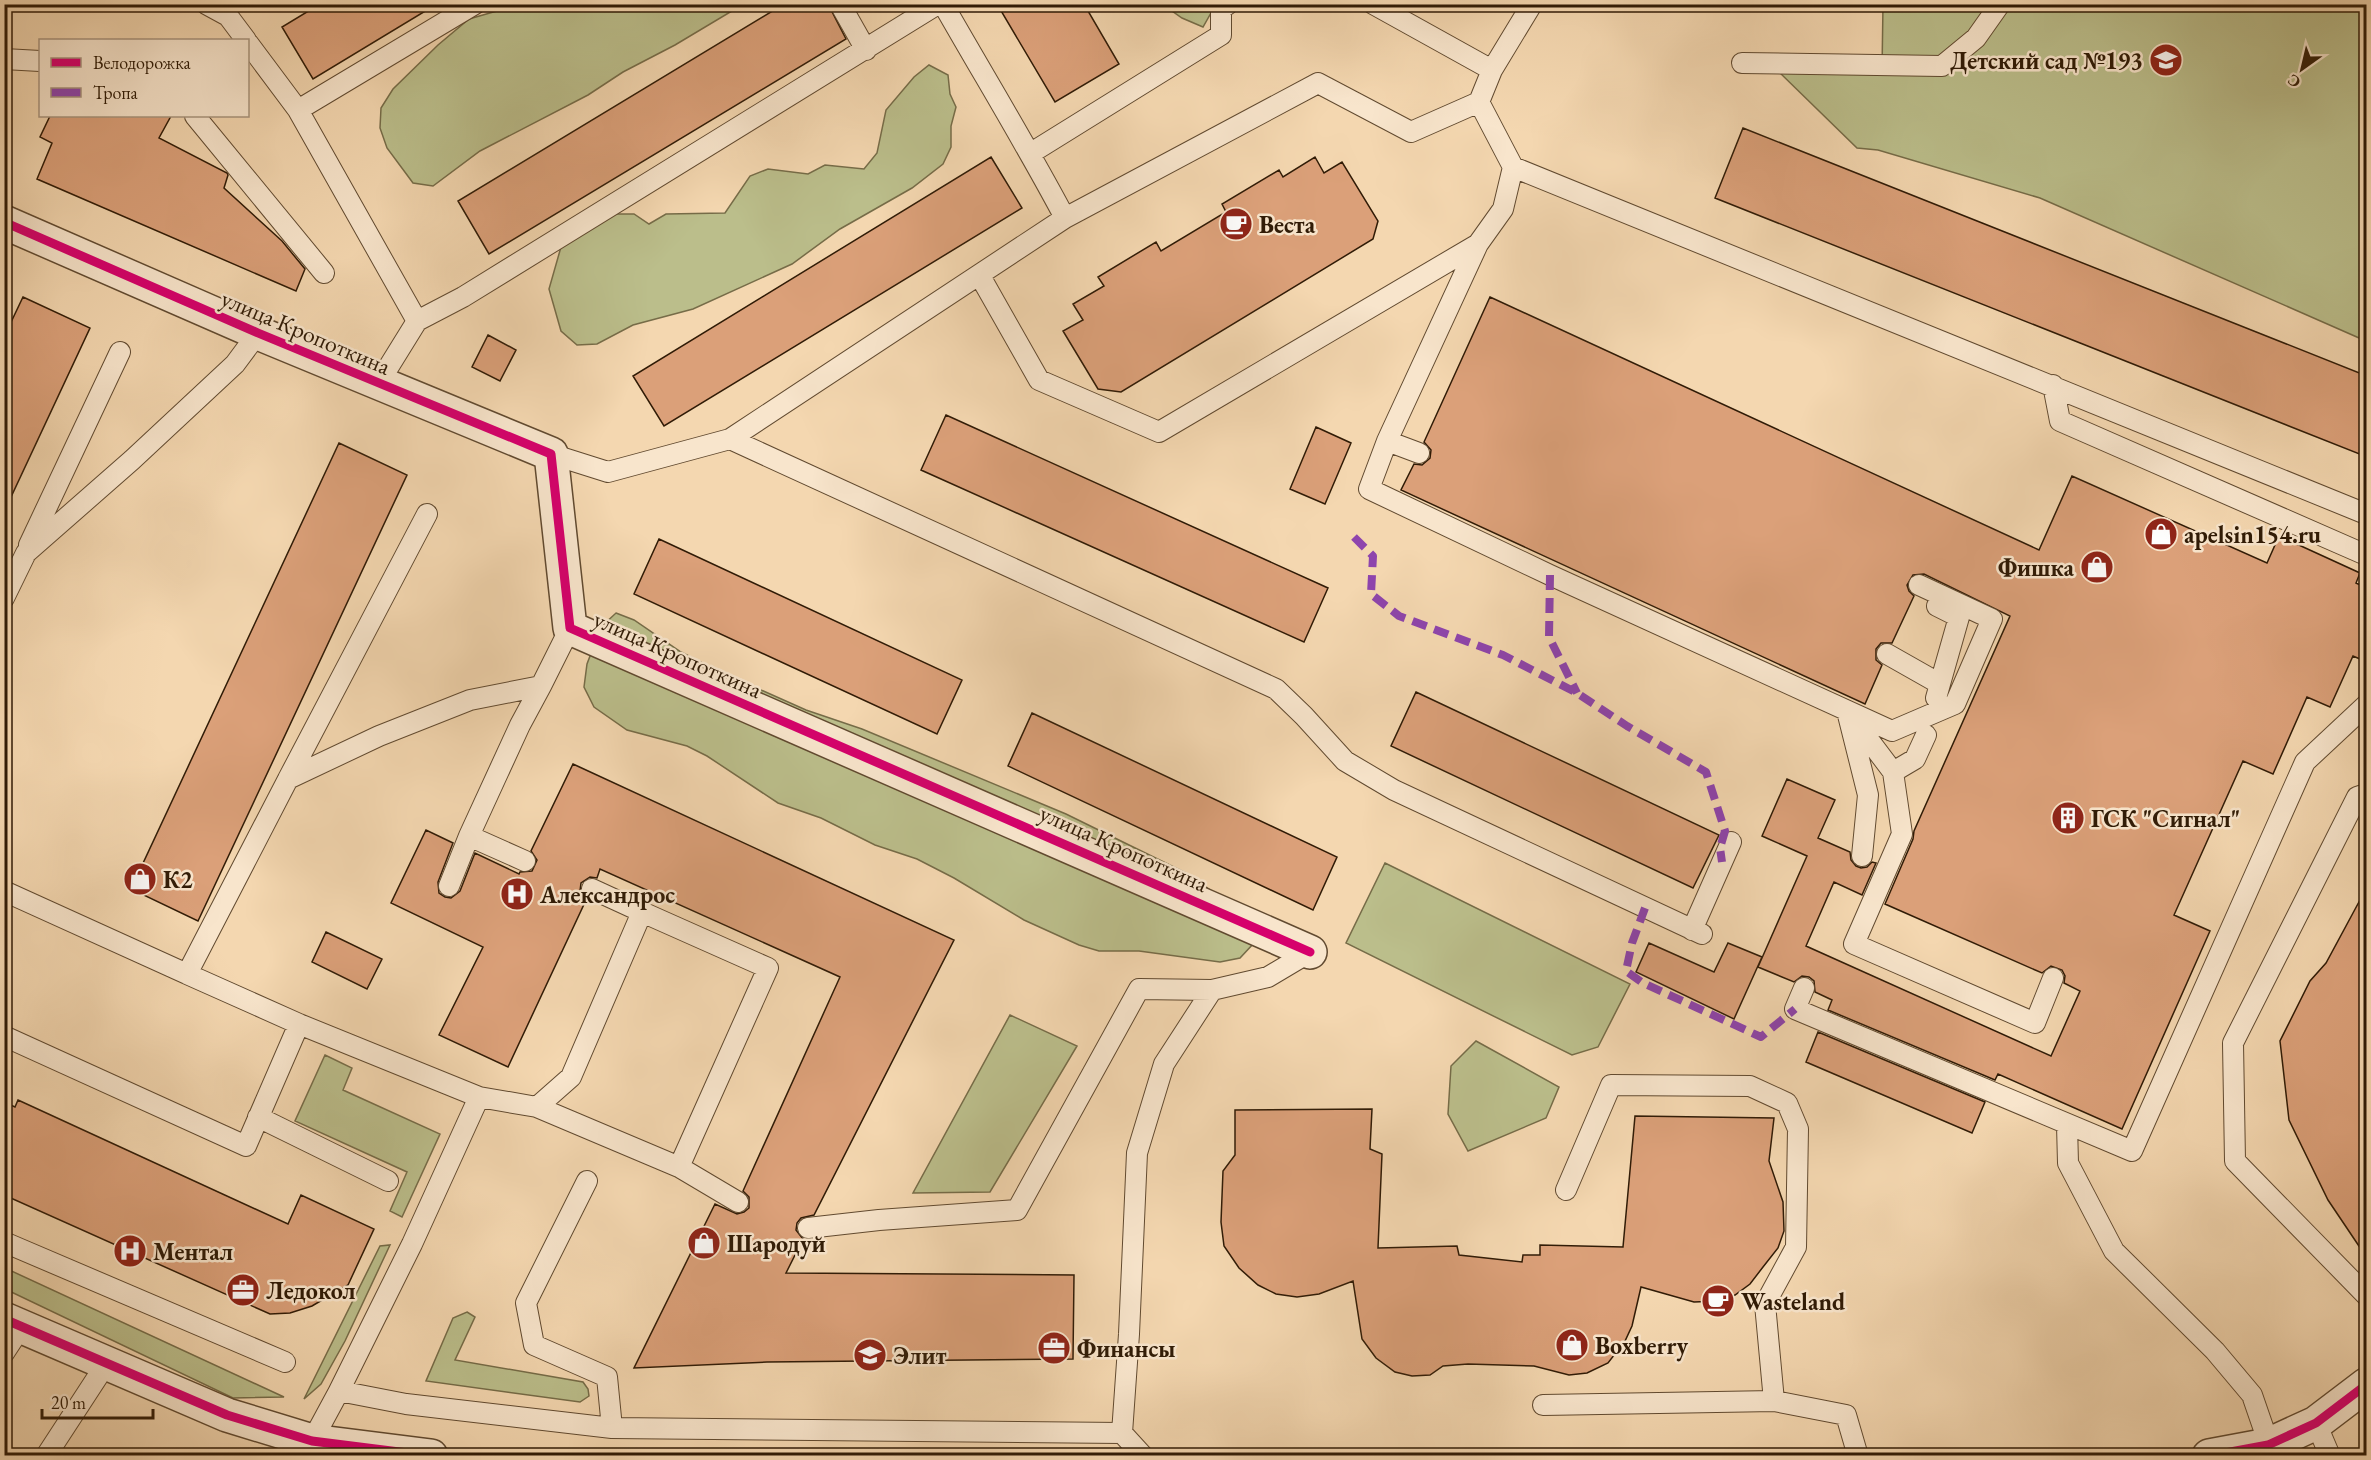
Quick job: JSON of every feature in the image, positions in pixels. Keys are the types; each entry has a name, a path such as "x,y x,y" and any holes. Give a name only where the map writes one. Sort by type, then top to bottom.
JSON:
{"street":[{"name":"улица Кропоткина","path":"4,222 378,384 551,454 570,628 1310,952"},
{"path":"10,1333 106,1364 227,1415 312,1441 431,1455"},
{"path":"2209,1455 2271,1450 2316,1423 2367,1385"}],"lane":[{"path":"206,4 228,16 245,39"},
{"path":"298,111 475,4"},
{"path":"840,4 866,50"},
{"path":"378,384 417,321 463,297 940,4 1012,126 1031,153 1065,218"},
{"path":"1031,153 1221,35 1221,9 1228,4"},
{"path":"1373,4 1492,70"},
{"path":"551,454 608,472 730,439 1065,218 1318,83 1411,132 1479,102 1492,70 1532,4"},
{"path":"1742,63 1942,66 1977,38 2000,4"},
{"path":"249,44 298,111 417,321"},
{"path":"4,59 39,61"},
{"path":"1479,102 1513,167 2367,514"},
{"path":"196,117 324,273"},
{"path":"1513,167 1503,209 1478,244 1387,441 1369,489 1550,575 1892,731 1955,704 1992,619 1917,590 1959,617 1938,691 1887,654"},
{"path":"980,276 1040,380 1160,432 1478,244"},
{"path":"26,553 236,364 258,333"},
{"path":"4,598 120,352"},
{"path":"2053,385 2060,421 2367,555"},
{"path":"730,439 1276,689 1345,761 1394,790 1697,932 1731,842"},
{"path":"1387,441 1419,453"},
{"path":"187,974 427,514"},
{"path":"449,886 520,725 570,628"},
{"path":"288,779 379,736 470,700 541,686"},
{"path":"1804,988 1795,1009 2132,1151 2305,762 2367,705"},
{"path":"1847,711 1893,772 1902,834 1854,944 2035,1023 2054,978"},
{"path":"1847,711 1868,795 1862,856"},
{"path":"1893,772 1915,759 1926,735"},
{"path":"2367,794 2357,797 2233,1043 2235,1161 2367,1295"},
{"path":"470,836 525,861"},
{"path":"592,889 768,968 679,1167"},
{"path":"4,891 299,1024 479,1097 537,1107 679,1167 738,1202"},
{"path":"537,1107 571,1077 642,912"},
{"path":"808,1228 879,1220 1017,1210 1139,989 1212,990 1268,977 1310,952"},
{"path":"1122,1433 1130,1334 1137,1153 1164,1064 1212,990"},
{"path":"4,1036 246,1146 299,1024"},
{"path":"1566,1190 1611,1085 1750,1086 1787,1103 1798,1129 1797,1247 1765,1304 1774,1401"},
{"path":"312,1441 412,1244 479,1097"},
{"path":"258,1117 388,1181"},
{"path":"2067,1125 2068,1162 2114,1251 2215,1351 2252,1395 2271,1450"},
{"path":"587,1181 526,1303 534,1345 607,1377 612,1428"},
{"path":"4,1242 285,1362"},
{"path":"46,1455 106,1364"},
{"path":"339,1391 406,1404 612,1428 1122,1433 1143,1455"},
{"path":"1543,1405 1774,1401 1846,1415 1858,1455"},
{"path":"2316,1423 2330,1455"}],"green space":[{"path":"518,5 742,5 675,45 623,72 588,95 480,151 433,186 413,183 387,148 380,128 381,108 393,89 438,45 469,19"},
{"path":"1152,5 1221,5 1211,13 1203,27 1182,18 1169,9 1153,8"},
{"path":"1883,5 2366,5 2366,341 2040,198 1878,150 1857,148 1779,72 1882,71"},
{"path":"929,65 948,75 950,94 956,107 951,126 951,147 943,164 912,188 840,229 792,264 693,309 633,325 597,344 577,345 561,331 549,289 561,247 612,214 634,214 649,224 666,214 725,213 750,176 768,169 808,174 825,165 864,169 877,153 886,110 914,77"},
{"path":"616,613 634,620 681,652 716,670 806,710 862,729 1066,814 1188,874 1235,908 1253,944 1240,958 1220,962 1139,951 1099,951 1079,945 1024,920 954,878 917,859 875,845 821,818 778,803 707,756 687,746 627,730 594,707 584,687 587,664 601,627"},
{"path":"1385,863 1630,984 1598,1047 1572,1055 1346,943"},
{"path":"1010,1015 1077,1046 990,1192 913,1193"},
{"path":"1476,1041 1559,1087 1546,1118 1468,1151 1448,1114 1451,1066"},
{"path":"325,1055 352,1068 343,1090 440,1134 402,1217 390,1211 407,1172 295,1121"},
{"path":"390,1245 345,1341 321,1384 304,1399 380,1246"},
{"path":"4,1268 284,1397 233,1398 5,1289"},
{"path":"467,1312 475,1317 455,1360 583,1382 588,1389 589,1396 580,1402 426,1381 453,1318"}],"building":[{"path":"320,4 437,4 313,79 282,27"},
{"path":"784,4 828,4 846,39 489,254 458,201"},
{"path":"997,4 1084,4 1119,64 1055,102"},
{"path":"50,117 170,117 159,138 227,173 224,188 282,241 305,269 296,291 37,179 52,143 40,137"},
{"path":"1743,128 2367,376 2367,457 1715,198"},
{"path":"991,157 1022,208 664,426 633,376"},
{"path":"1315,157 1324,173 1342,162 1378,221 1373,239 1121,392 1098,389 1063,331 1083,320 1073,304 1104,286 1098,277 1156,242 1161,251 1226,212 1222,204 1279,170 1283,177"},
{"path":"23,297 90,328 4,512 4,337"},
{"path":"1490,297 2039,550 2072,476 2267,563 2279,536 2360,573 2356,583 2367,588 2367,662 2353,656 2330,707 2307,697 2273,774 2243,761 2174,915 2210,931 2122,1129 1998,1074 1995,1080 1828,1010 1832,1000 1815,992 1814,981 1809,977 1802,976 1794,982 1758,967 1807,856 1762,836 1787,779 1835,800 1818,838 1850,852 1851,860 1856,866 1861,868 1867,867 1872,862 1876,863 1862,895 1834,882 1806,946 2051,1056 2080,991 2064,983 2065,976 2062,970 2051,966 2042,973 1885,904 1913,839 1914,831 2010,616 1924,574 1913,575 1907,585 1914,596 1892,643 1881,643 1876,649 1876,660 1882,665 1865,704 1401,490 1414,464 1422,465 1430,458 1431,450 1424,442"},
{"path":"488,335 516,350 500,381 472,367"},
{"path":"946,415 1328,588 1304,642 921,470"},
{"path":"1316,427 1351,443 1325,504 1290,489"},
{"path":"339,443 407,475 198,921 131,889"},
{"path":"659,539 962,680 937,734 634,594"},
{"path":"1416,692 1719,835 1693,888 1391,746"},
{"path":"1032,713 1337,857 1313,910 1008,766"},
{"path":"573,764 954,940 814,1215 801,1218 797,1223 796,1230 803,1239 786,1273 1074,1275 1073,1359 767,1362 634,1368 715,1204 737,1214 749,1208 749,1197 743,1191 840,977 600,869 597,878 590,877 581,883 580,891 586,900 508,1067 439,1035 483,947 391,903 426,830 453,843 438,882 439,893 445,897 451,898 460,891 475,853 519,874 532,871 537,860 531,851"},
{"path":"2367,887 2367,1258 2328,1200 2289,1120 2280,1041 2310,981 2326,963"},
{"path":"326,932 382,959 367,989 312,962"},
{"path":"1649,943 1714,972 1728,943 1762,957 1734,1019 1636,972"},
{"path":"1818,1032 1985,1102 1972,1133 1806,1062"},
{"path":"18,1100 288,1224 301,1195 374,1229 348,1285 312,1306 290,1313 270,1314 4,1195 4,1102 15,1107"},
{"path":"1372,1109 1370,1149 1382,1154 1378,1248 1457,1246 1459,1255 1522,1262 1523,1255 1540,1255 1540,1245 1623,1247 1635,1116 1774,1118 1769,1161 1783,1202 1784,1231 1778,1248 1750,1284 1735,1295 1718,1301 1694,1302 1641,1287 1632,1326 1625,1341 1608,1363 1587,1373 1569,1375 1534,1366 1468,1364 1443,1366 1430,1375 1412,1376 1395,1372 1376,1358 1362,1339 1353,1281 1319,1294 1297,1297 1276,1294 1258,1285 1239,1268 1224,1246 1221,1222 1223,1171 1235,1155 1235,1110"}],"marked path":[{"path":"1354,537 1373,556 1371,594 1399,616 1503,655 1577,693 1627,726 1706,772 1725,831 1720,848 1722,862"},
{"path":"1550,575 1549,637 1577,693"},
{"path":"1645,908 1632,943 1626,971 1643,983 1761,1037 1795,1009"}],"cycle path":[{"path":"4,222 258,333 551,454 570,628 1310,952"},
{"path":"4,1319 227,1415 312,1441 431,1456"},
{"path":"2209,1456 2268,1445 2316,1423 2366,1385"}],"place":[{"name":"Детский сад №193","path":"2166,60"},
{"name":"Веста","path":"1236,224"},
{"name":"apelsin154.ru","path":"2161,534"},
{"name":"Фишка","path":"2097,567"},
{"name":"ГСК \"Сигнал\"","path":"2068,818"},
{"name":"К2","path":"140,879"},
{"name":"Александрос","path":"517,894"},
{"name":"Шародуй","path":"704,1243"},
{"name":"Ментал","path":"130,1251"},
{"name":"Ледокол","path":"243,1290"},
{"name":"Wasteland","path":"1718,1301"},
{"name":"Boxberry","path":"1572,1345"},
{"name":"Финансы","path":"1054,1348"},
{"name":"Элит","path":"870,1355"}]}
